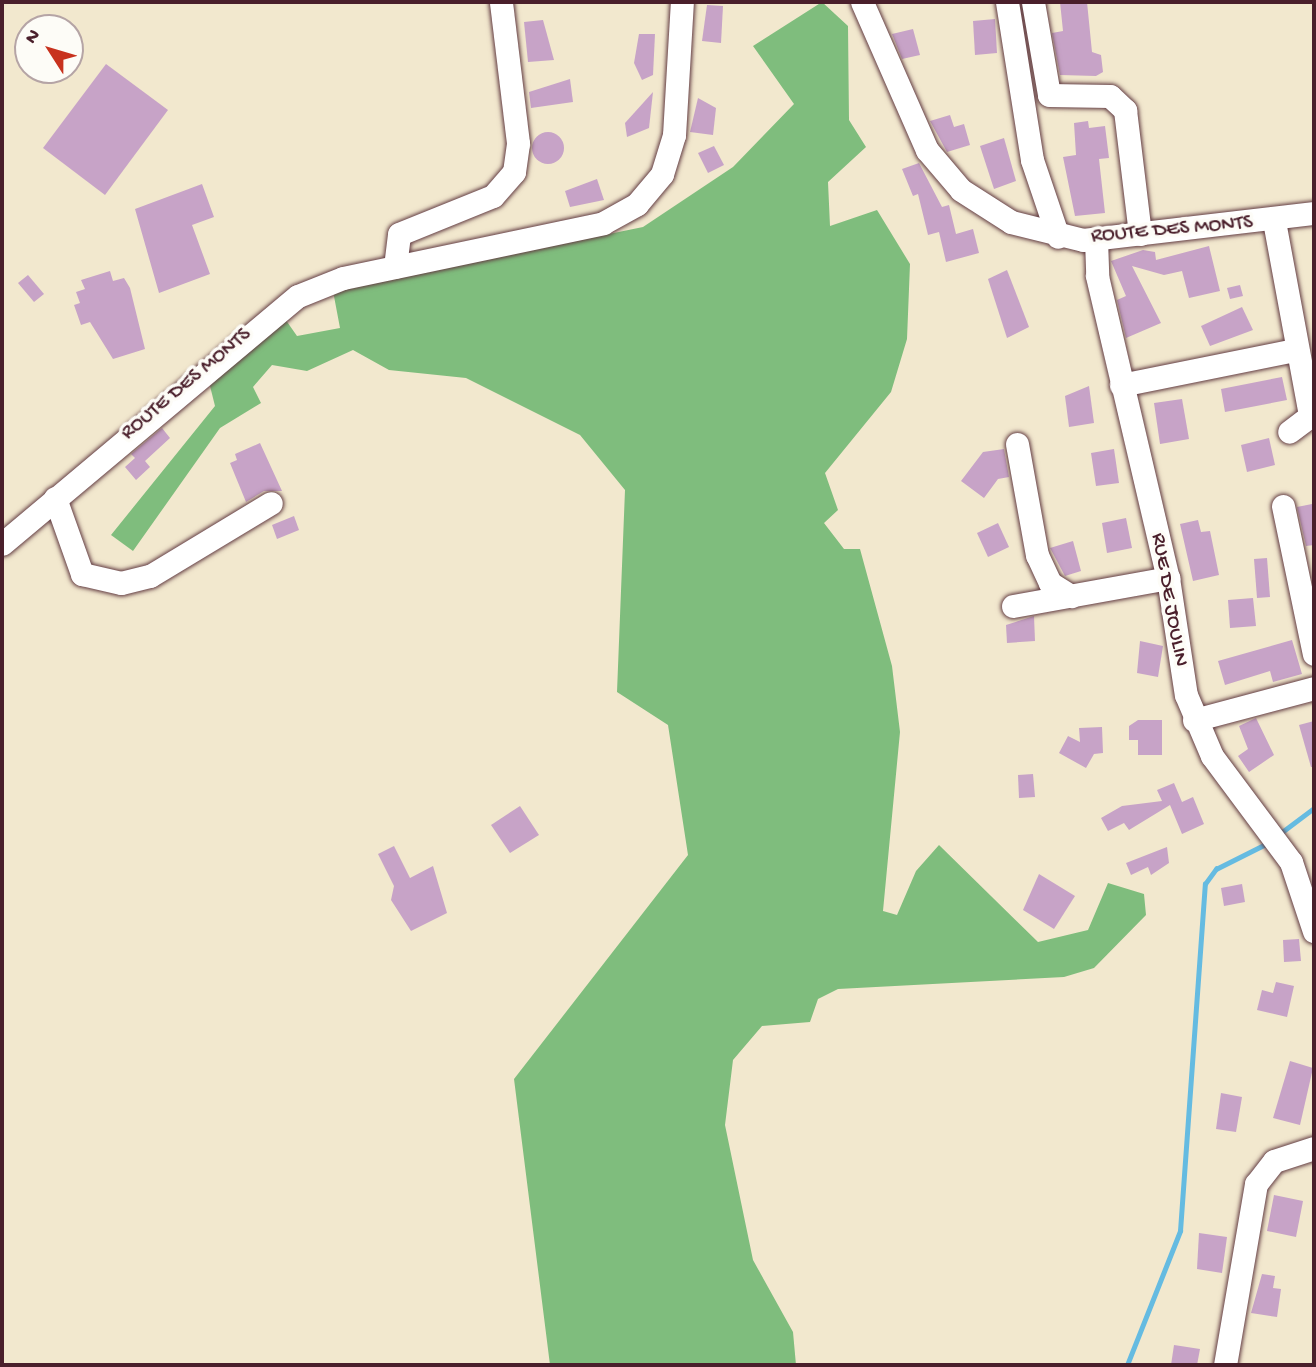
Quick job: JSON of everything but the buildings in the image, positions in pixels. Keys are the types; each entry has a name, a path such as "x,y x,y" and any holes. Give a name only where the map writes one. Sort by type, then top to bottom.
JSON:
{"street":[{"path":"395,267 399,234 493,196 514,172 518,143 501,2"},
{"name":"ROUTE DES MONTS","path":"2,544 286,303 328,283 603,223 638,204 662,174 674,135 682,2"},
{"name":"ROUTE DES MONTS","path":"862,2 900,99 942,170 993,212 1058,237 1096,239 1274,221 1314,214"},
{"path":"1007,2 1032,160 1058,237"},
{"path":"1033,2 1049,95 1106,95 1125,110 1140,234"},
{"path":"1274,221 1295,350 1310,416 1289,432"},
{"name":"RUE DE JOULIN","path":"1096,239 1121,385 1168,578 1194,720 1212,757 1275,840 1302,886 1314,931"},
{"path":"1121,385 1295,350"},
{"path":"1017,444 1037,555 1050,583 1071,596"},
{"path":"55,498 82,573 121,583 150,576 271,503"},
{"path":"1283,506 1307,580 1314,654"},
{"path":"1013,606 1168,578"},
{"path":"1194,720 1314,688"},
{"path":"1225,1365 1256,1184 1275,1161 1314,1148"}],"green space":[{"path":"822,2 848,26 849,120 866,147 828,182 830,226 877,210 910,264 907,339 891,392 825,473 838,510 824,523 844,549 860,549 892,666 900,732 883,911 897,915 916,871 939,845 1038,942 1088,930 1108,883 1144,894 1146,915 1094,968 1064,977 838,989 818,999 810,1022 762,1026 733,1060 725,1125 753,1260 793,1332 796,1365 550,1365 514,1079 688,855 668,725 617,692 625,490 580,435 466,378 389,370 353,350 307,371 272,365 253,387 261,403 220,428 133,551 111,535 215,406 210,386 259,332 283,316 297,336 340,328 333,291 643,227 733,167 794,104 753,46"}],"waterway":[{"path":"1278,835 1314,808"},
{"path":"1127,1365 1180,1231 1205,884 1216,869 1268,843"}]}
